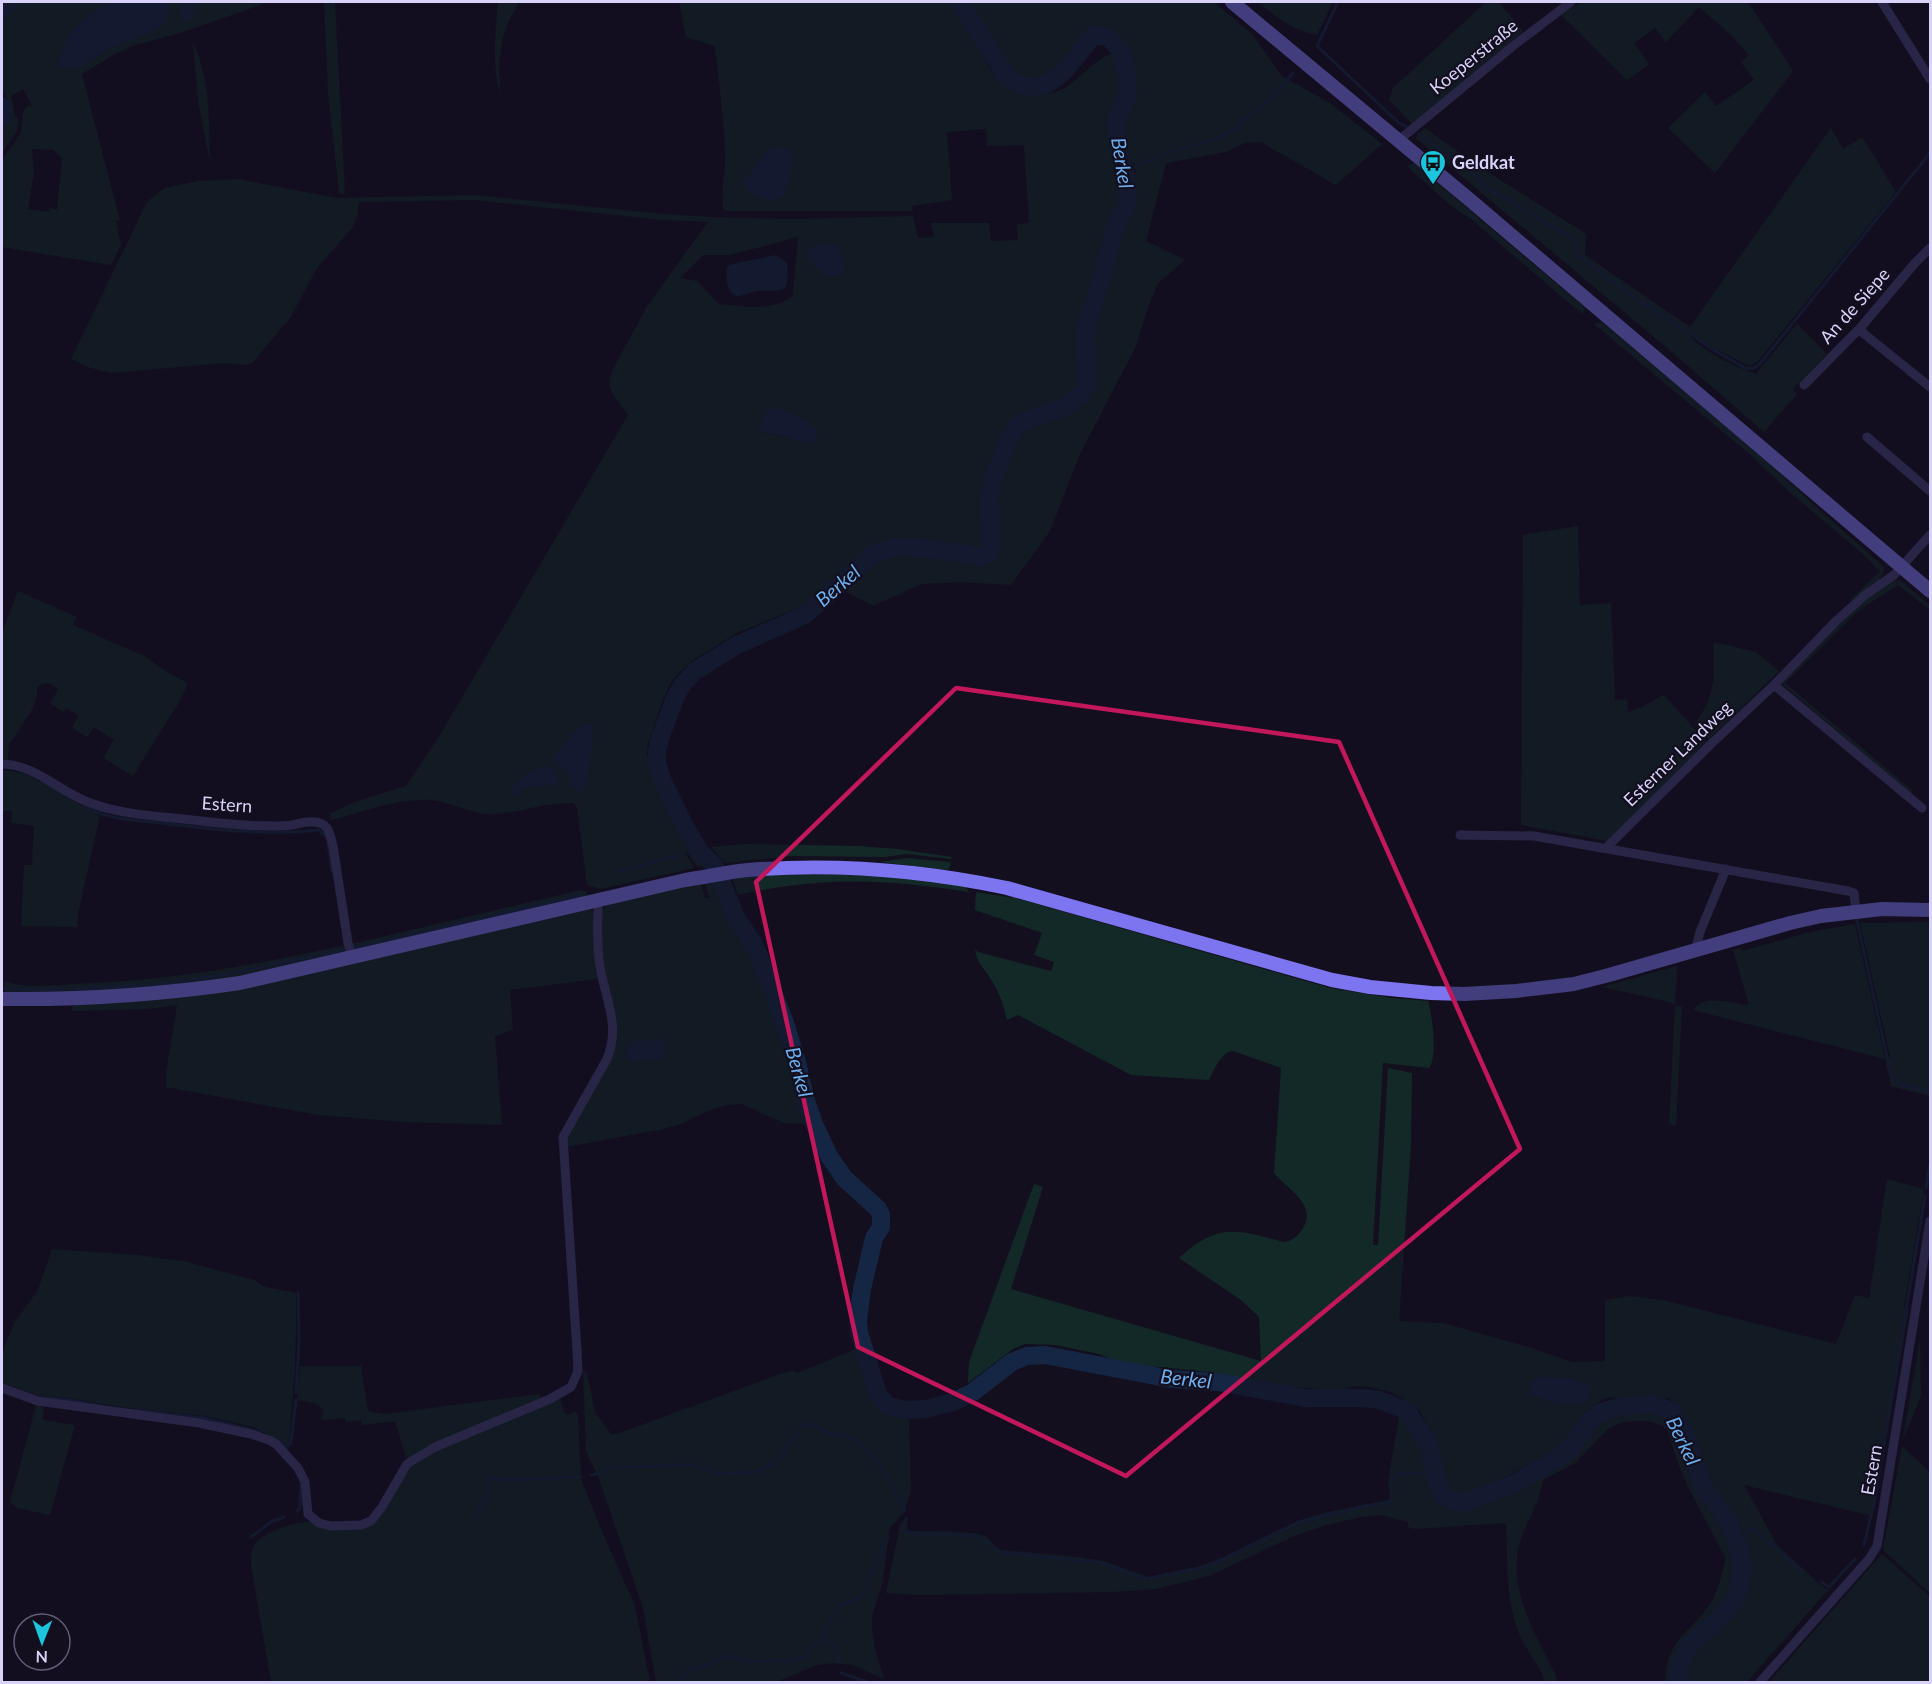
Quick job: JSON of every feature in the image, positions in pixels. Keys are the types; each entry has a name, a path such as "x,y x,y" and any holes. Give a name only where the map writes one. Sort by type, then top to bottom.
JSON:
{"street":[{"path":"1232,2 1930,591"},
{"name":"Koeperstraße","path":"1399,141 1512,46 1571,2"},
{"path":"1882,2 1930,79"},
{"name":"An de Siepe","path":"1804,385 1861,327 1930,248"},
{"path":"1861,327 1863,333 1930,387"},
{"path":"1867,436 1930,491"},
{"name":"Esterner Landweg","path":"1606,848 1774,685 1836,621 1901,567 1930,535"},
{"path":"1774,685 1922,808"},
{"name":"Estern","path":"2,764 36,773 79,798 111,809 229,824 290,825 317,822 325,826 333,846 352,958"},
{"path":"1460,835 1534,836 1848,891 1854,893 1856,910"},
{"path":"2,999 127,997 240,983 685,880 745,871 794,867 858,867 915,872 973,881 1007,888 1332,980 1396,990 1464,994 1516,992 1574,984 1790,923 1856,910 1930,910"},
{"path":"1695,951 1700,932 1726,869"},
{"path":"2,1388 38,1401 200,1423 269,1440 287,1455 302,1475 305,1482 308,1514 319,1523 331,1526 362,1525 371,1521 382,1507 407,1464 435,1447 550,1399 571,1387 578,1371 578,1359 563,1137 608,1059 614,1030 599,964 598,900"},
{"name":"Estern","path":"1760,1683 1869,1559 1877,1546 1930,1221"}],"highlighted area":[{"path":"956,688 1339,742 1520,1149 1126,1476 858,1347 756,882"}],"green space":[{"path":"19,2 110,2 105,4 91,60 110,48 161,26 168,2 269,2 180,33 135,45 82,74 120,221 116,220 121,245 111,265 2,247 2,160 21,133 23,112 26,107 32,105 23,89 11,96 15,117 18,118 17,131 2,153 2,130 8,121 9,106 8,99 2,91 2,17","holes":["32,149 53,150 62,158 57,210 50,208 49,212 28,209 34,172"]},
{"path":"324,2 335,2 345,194 339,193 328,93"},
{"path":"498,2 519,2 502,40 499,67 500,94 495,59"},
{"path":"679,2 954,2 976,32 985,59 995,74 1018,90 1038,94 1054,92 1068,86 1101,58 1113,54 1126,54 1121,42 1108,33 1090,31 1070,59 1051,78 1039,83 1020,81 1011,73 966,2 1214,2 1252,34 1282,76 1330,103 1382,144 1336,185 1261,142 1245,143 1226,152 1166,163 1146,241 1185,260 1158,283 1135,348 1080,454 1050,531 1011,585 961,582 921,584 873,606 841,589 867,565 887,553 913,550 982,561 992,555 994,543 992,498 1011,439 1026,424 1076,404 1088,389 1091,374 1089,342 1091,328 1117,232 1130,203 1132,194 1130,176 1136,173 1134,163 1130,166 1124,151 1121,122 1133,100 1134,83 1129,66 1122,99 1112,116 1112,150 1121,163 1125,195 1110,229 1095,290 1086,314 1081,337 1083,384 1071,398 1023,417 1008,432 996,456 988,482 985,504 987,539 985,550 981,553 958,548 902,543 874,549 810,603 737,633 693,660 671,682 648,744 647,755 678,826 694,853 709,866 697,867 687,851 685,853 694,868 600,889 587,885 577,807 573,803 487,814 439,801 419,800 393,803 331,820 330,814 357,801 406,786 440,735 628,415 615,398 609,379 648,305 708,222 662,220 475,200 359,202 357,217 352,228 317,268 290,318 252,363 245,365 225,363 110,373 71,359 147,202 165,188 198,181 237,179 337,198 474,195 711,217 792,219 913,216 918,238 934,237 931,223 989,223 991,241 1018,240 1017,224 1029,223 1024,145 987,146 986,129 947,132 952,200 912,206 913,211 724,211 724,141 715,46 686,37","holes":["798,237 793,296 785,301 758,307 719,304 697,281 680,278 703,255 730,255","796,416 807,420 812,444 763,432"]},
{"path":"1257,2 1333,2 1317,35 1293,27"},
{"path":"1486,2 1499,2 1523,31 1412,124 1389,100 1393,88"},
{"path":"1581,2 1748,2 1793,71 1715,173 1668,128 1705,92 1716,106 1754,80 1741,62 1749,55 1729,33 1699,7 1666,42 1655,28 1634,43 1649,64 1627,80 1561,15"},
{"path":"193,43 206,87 210,163 198,100"},
{"path":"1425,128 1478,166 1586,234 1585,255 1690,327 1831,128 1843,149 1862,137 1896,192 1757,362 1750,366 1689,336 1721,359 1756,374 1797,324 1827,354 1793,389 1797,394 1764,432 1416,138"},
{"path":"1414,163 1585,308 1582,314 1471,219 1450,205 1407,166"},
{"path":"1602,322 1766,461 1884,567 1876,583 1848,602 1880,571 1747,452 1594,324"},
{"path":"1578,526 1580,605 1611,603 1615,700 1627,699 1628,712 1664,695 1706,742 1607,841 1521,825 1523,535"},
{"path":"1900,580 1930,605 1930,610 1898,585 1859,610 1785,683 1913,791 1911,794 1783,685 1782,681 1859,604 1894,581"},
{"path":"18,591 77,617 73,625 144,656 165,671 188,683 179,702 133,776 103,758 114,740 94,727 87,737 72,727 79,716 66,708 64,712 50,704 58,690 48,683 37,688 33,708 9,745 8,760 2,760 2,633"},
{"path":"1713,642 1756,652 1779,671 1709,739 1694,724 1707,705 1710,695 1714,665"},
{"path":"2,770 22,773 40,782 42,779 83,807 100,815 77,927 21,926 24,865 32,865 34,826 11,823 12,811 2,811"},
{"path":"744,844 859,846 952,857 951,859 907,854 885,857 791,856 725,863 711,847"},
{"path":"908,858 951,863 949,869 946,870 880,862"},
{"path":"846,871 964,884 969,892 881,882 826,882 738,895 733,879 765,874"},
{"path":"715,882 736,934 752,953 784,1033 789,1051 791,1075 809,1124 783,1123 742,1104 726,1105 663,1129 566,1147 566,1138 615,1047 617,1030 602,951 602,910 608,903 652,892 701,884 705,898 709,898 705,884"},
{"path":"581,890 587,892 587,898 357,952 353,950 352,944"},
{"path":"976,892 1019,899 1330,988 1428,1001 1434,1045 1429,1068 1383,1063 1373,1245 1378,1245 1388,1068 1412,1073 1411,1146 1399,1321 1443,1323 1572,1362 1605,1361 1605,1300 1630,1296 1663,1300 1836,1344 1855,1295 1869,1298 1887,1179 1924,1189 1904,1307 1909,1309 1873,1516 1744,1485 1777,1545 1824,1588 1829,1589 1747,1682 1684,1682 1693,1652 1727,1622 1739,1608 1747,1588 1749,1566 1746,1544 1739,1524 1718,1494 1687,1421 1669,1398 1624,1397 1623,1400 1609,1397 1600,1401 1586,1412 1581,1426 1566,1444 1471,1494 1455,1493 1445,1487 1435,1439 1419,1410 1394,1393 1369,1387 1352,1386 1332,1390 1283,1386 1256,1380 1246,1381 1217,1373 1121,1363 1099,1354 1056,1345 1025,1344 1013,1349 968,1383 969,1362 1034,1184 1043,1187 1011,1289 1261,1361 1259,1317 1241,1300 1179,1258 1205,1239 1228,1232 1253,1234 1283,1242 1289,1241 1302,1230 1306,1221 1304,1205 1300,1198 1274,1173 1281,1068 1233,1051 1221,1058 1209,1080 1131,1075 1018,1015 1007,1020 998,992 980,963 975,949 978,952 1051,971 1054,962 1034,955 1042,933 975,910","holes":["1541,1376 1568,1380 1577,1382 1555,1403 1531,1396"]},
{"path":"589,907 594,914 598,979 510,990 513,1030 495,1036 502,1125 404,1122 318,1115 166,1087 166,1073 177,1005 149,1009 71,1011 76,1003 114,1002"},
{"path":"1930,922 1930,1096 1891,1086 1885,1059 1693,1010 1704,1002 1712,1001 1749,1005 1733,950 1740,948 1742,951 1810,932 1855,924 1885,1058 1890,1057 1860,923"},
{"path":"346,945 346,955 250,975 149,990 5,994 4,981 39,986 178,976"},
{"path":"1677,966 1675,1005 1670,1002 1602,987"},
{"path":"1675,1005 1682,1007 1676,1126 1669,1124"},
{"path":"52,1249 183,1261 254,1280 265,1287 296,1293 294,1385 287,1445 254,1427 206,1416 120,1407 58,1396 43,1397 2,1383 2,1357 5,1344 15,1322 38,1290"},
{"path":"1920,1340 1921,1396 1903,1439"},
{"path":"856,1349 870,1393 883,1408 908,1416 909,1420 911,1492 904,1512 890,1528 882,1584 872,1616 875,1649 884,1679 852,1665 834,1663 817,1665 776,1682 656,1682 643,1608 598,1476 586,1452 583,1370 587,1373 595,1412 611,1434 617,1434 786,1372 797,1373"},
{"path":"300,1366 361,1366 368,1411 385,1414 539,1394 540,1400 407,1460 395,1421 362,1425 361,1420 345,1422 345,1418 321,1420 323,1412 319,1406 297,1400"},
{"path":"560,1397 563,1411 567,1415 575,1411 578,1415 581,1479 635,1606 650,1682 271,1682 251,1565 252,1550 258,1541 279,1529 303,1522 322,1522 361,1528 409,1465 438,1449"},
{"path":"36,1405 44,1407 43,1420 75,1425 50,1515 17,1508 10,1502"},
{"path":"1628,1412 1659,1413 1672,1423 1697,1490 1730,1543 1736,1566 1735,1580 1728,1597 1686,1642 1677,1658 1670,1682 1665,1682 1670,1655 1675,1645 1713,1599 1726,1559 1688,1487 1667,1429 1647,1421 1620,1423 1608,1429 1575,1463 1543,1480 1538,1499 1521,1538 1517,1567 1521,1600 1557,1682 1545,1682 1540,1669 1522,1640 1515,1620 1508,1578 1506,1523 1415,1529 1408,1527 1408,1522 1381,1515 1360,1517 1294,1536 1209,1576 1155,1589 1113,1592 917,1595 886,1593 900,1525 908,1516 907,1529 909,1531 972,1533 987,1537 1001,1550 1103,1561 1148,1577 1200,1566 1219,1559 1298,1521 1328,1512 1389,1500 1388,1481 1399,1416 1418,1435 1429,1481 1436,1498 1446,1507 1465,1509 1478,1505 1495,1494 1526,1485 1551,1472 1574,1456 1595,1428 1606,1418"},
{"path":"1902,1446 1930,1472 1930,1593 1883,1550"},
{"path":"1882,1554 1930,1597 1930,1682 1769,1682"}],"water":[{"path":"110,2 168,2 168,16 156,29 107,50 82,66 64,68 60,66 64,46 76,28"},
{"path":"177,2 194,2 193,19 187,22 182,20"},
{"path":"770,148 789,148 791,154 786,190 780,198 775,200 755,196 743,183"},
{"path":"816,245 839,245 844,273 839,276 824,274 808,258 809,250"},
{"path":"776,255 787,263 788,279 785,288 739,296 731,293 727,279 728,265"},
{"path":"781,409 807,420 818,431 816,442 812,444 761,431 761,423 768,410"},
{"path":"585,723 593,724 593,745 586,788 578,791 572,786 567,772 552,759 577,729"},
{"path":"550,766 558,775 557,783 553,786 541,785 518,789 519,794 511,795 520,779 538,769"},
{"path":"660,1039 663,1041 665,1058 632,1062 628,1059 627,1046 631,1042"},
{"path":"1541,1376 1588,1382 1589,1394 1581,1405 1555,1403 1531,1396 1529,1392 1532,1381"}],"waterway":[{"name":"Berkel","path":"2,9 9,2"},
{"name":"Berkel","path":"960,2 1006,76 1021,85 1034,87 1056,78 1094,35 1108,37 1120,50 1126,69 1128,97 1116,120 1119,152 1125,171 1128,196 1126,207 1114,230 1100,285 1089,315 1085,339 1087,383 1082,394 1069,405 1019,423 1010,436 993,480 989,499 991,534 989,553 982,557 904,547 890,548 875,553 805,615 737,645 695,671 683,684 675,698 657,751 657,763 661,777 683,823 700,852 714,865 737,919 755,946 785,1023 814,1124 829,1156 844,1178 878,1209 881,1215 881,1227 874,1238 862,1289 858,1321 859,1333 878,1394 888,1406 906,1410 926,1409 953,1402 973,1392 1012,1362 1027,1356 1045,1355 1171,1379 1218,1382 1306,1398 1380,1400 1407,1411 1428,1443 1439,1488 1444,1496 1465,1502 1515,1483 1558,1458 1571,1448 1590,1421 1601,1412 1623,1406 1654,1404 1672,1411 1685,1435 1703,1486 1730,1525 1741,1556 1742,1569 1735,1599 1726,1612 1689,1646 1680,1665 1678,1682"},
{"path":"1338,2 1317,46 1399,123 1407,127"},
{"path":"1125,171 1166,153 1219,138 1232,131 1275,95 1293,73"},
{"name":"Berkel","path":"2,106 2,118"},
{"path":"1419,134 1474,174 1486,187 1572,238 1580,257 1618,286 1709,347 1748,369 1755,367 1763,360 1930,153"},
{"path":"84,806 121,819 240,831 318,830 327,837 332,871"},
{"path":"688,853 699,850"},
{"path":"621,871 679,855"},
{"path":"353,948 581,895"},
{"path":"1856,916 1891,1075 1899,1084 1930,1092"},
{"path":"74,989 153,985 219,976 343,950"},
{"path":"2,989 63,990"},
{"path":"1926,1188 1930,1164"},
{"path":"1873,1508 1925,1196"},
{"path":"296,1393 299,1341 298,1293"},
{"path":"48,1398 98,1405"},
{"path":"279,1442 287,1447 291,1442 296,1400"},
{"path":"134,1410 205,1418 260,1432"},
{"path":"591,1475 601,1473 611,1467 688,1464 720,1474 756,1472 780,1459 804,1425 809,1424 836,1435 843,1434 858,1442 878,1461 905,1510"},
{"path":"906,1519 902,1530 907,1532 978,1537 1001,1552 1103,1563 1146,1579 1200,1568 1219,1561 1299,1522 1390,1502 1391,1483 1397,1474 1435,1473"},
{"path":"475,1518 487,1494 490,1477 504,1480 581,1477"},
{"path":"297,1511 300,1508 301,1484"},
{"path":"1864,1545 1871,1515"},
{"path":"251,1537 271,1522 284,1517"},
{"path":"1737,1546 1749,1529 1754,1529 1803,1572"},
{"path":"808,1652 812,1646 824,1639 824,1632 839,1606 856,1600 866,1591 868,1579 879,1561 883,1544 888,1537"},
{"path":"1822,1582 1829,1587 1855,1559"},
{"path":"824,1639 834,1646 839,1662"},
{"path":"680,1682 691,1669 716,1662 727,1656 751,1662 778,1660 788,1662 804,1656"},
{"path":"841,1673 867,1682"}],"place":[{"name":"Geldkat","path":"1433,186"}]}
